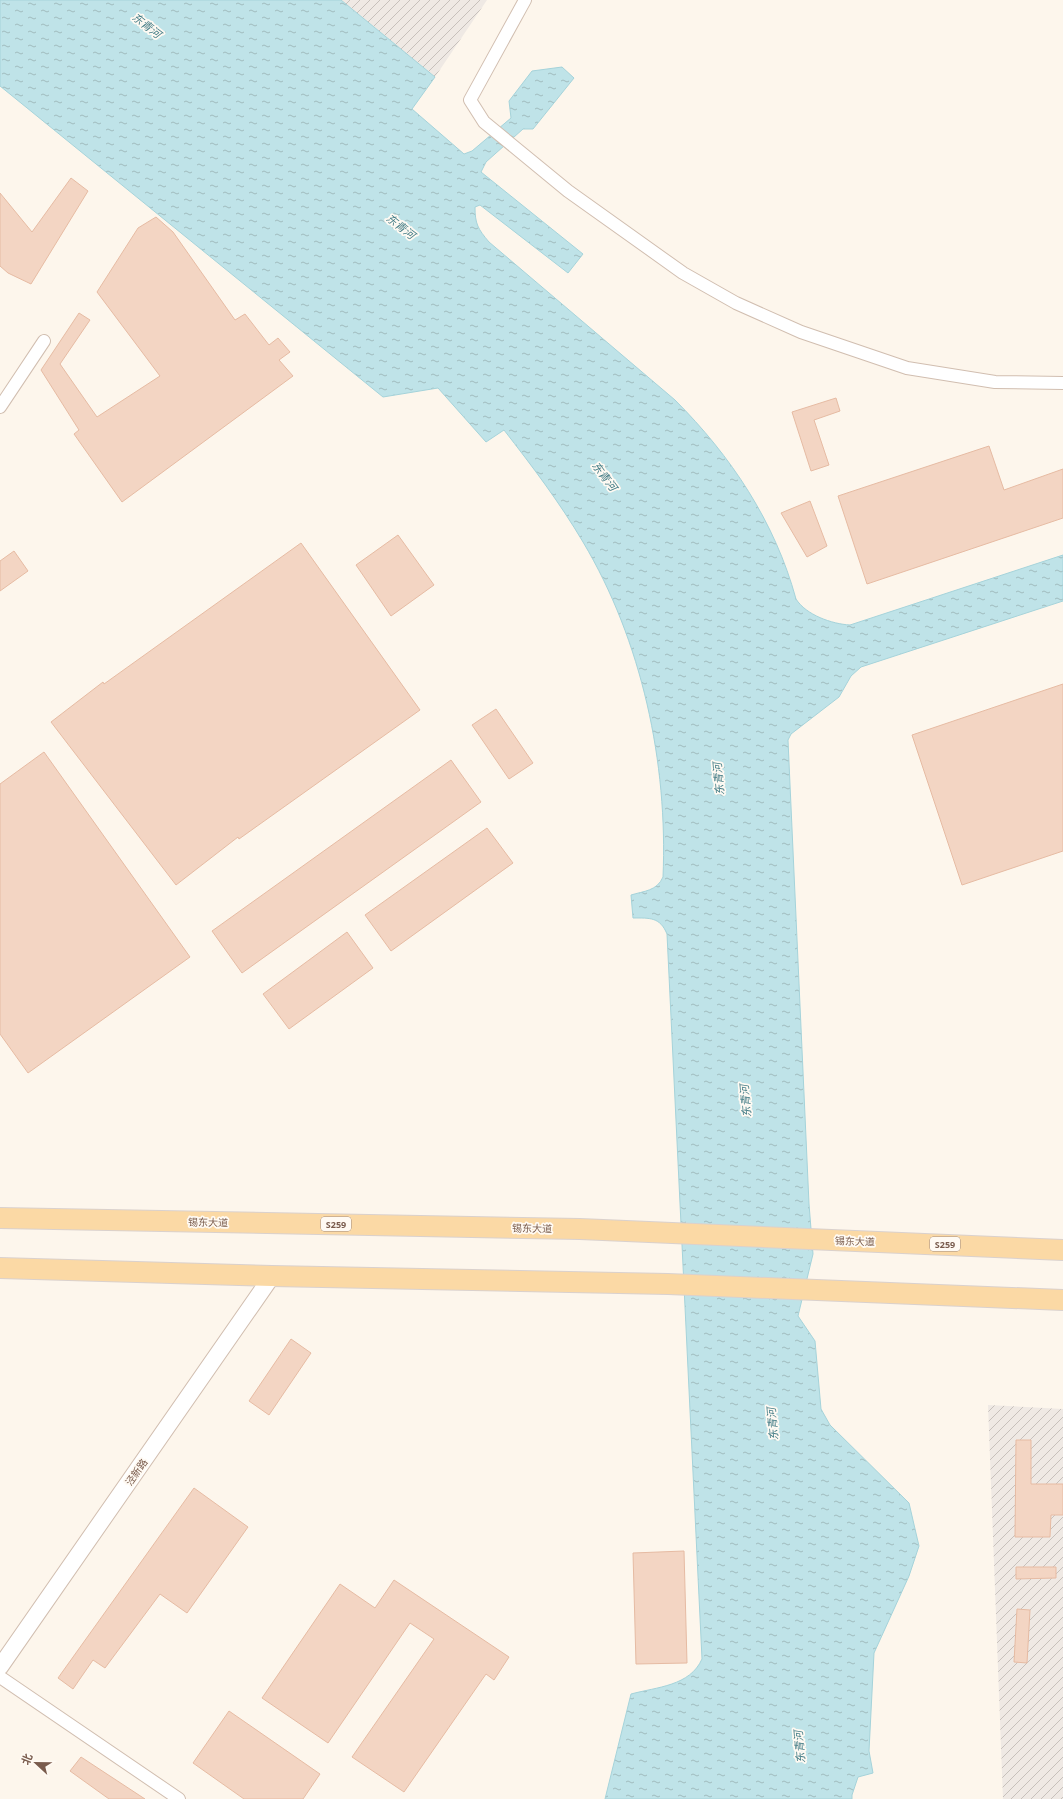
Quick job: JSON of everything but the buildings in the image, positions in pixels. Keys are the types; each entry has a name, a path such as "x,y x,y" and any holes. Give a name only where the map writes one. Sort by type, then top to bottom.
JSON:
{"main road":[{"name":"锡东大道","path":"0,1218 580,1229 1063,1250"},
{"path":"0,1268 272,1276 668,1284 1063,1300"}],"street":[{"path":"525,0 470,100 484,122 568,191 683,273 736,303 801,332 907,368 995,382 1063,383"},
{"path":"0,407 44,341"},
{"name":"泾新路","path":"0,1668 272,1276"},
{"path":"0,1677 179,1799"}],"shaded area":[{"path":"341,0 487,0 435,77"},
{"path":"988,1405 1063,1409 1063,1799 1003,1799"}],"water":[{"name":"东青河","path":"0,0 341,0 435,77 412,109 464,154 472,151 511,118 509,101 532,71 562,67 574,78 533,129 523,129 486,162 481,172 583,254 568,273 480,205 475,207 478,226 489,242 675,400 715,444 749,492 763,517 776,543 796,599 800,605 820,618 835,623 850,625 1063,555 1063,601 861,667 851,676 839,697 791,734 788,740 809,1204 813,1254 798,1316 815,1341 821,1409 830,1425 909,1503 919,1546 909,1576 874,1653 869,1751 873,1773 858,1777 852,1799 605,1799 631,1694 662,1687 681,1680 690,1675 697,1668 702,1659 667,934 658,921 644,918 633,918 631,895 654,888 663,877 661,790 647,704 636,661 604,580 565,513 504,430 486,442 438,388 383,397 0,86"}]}
